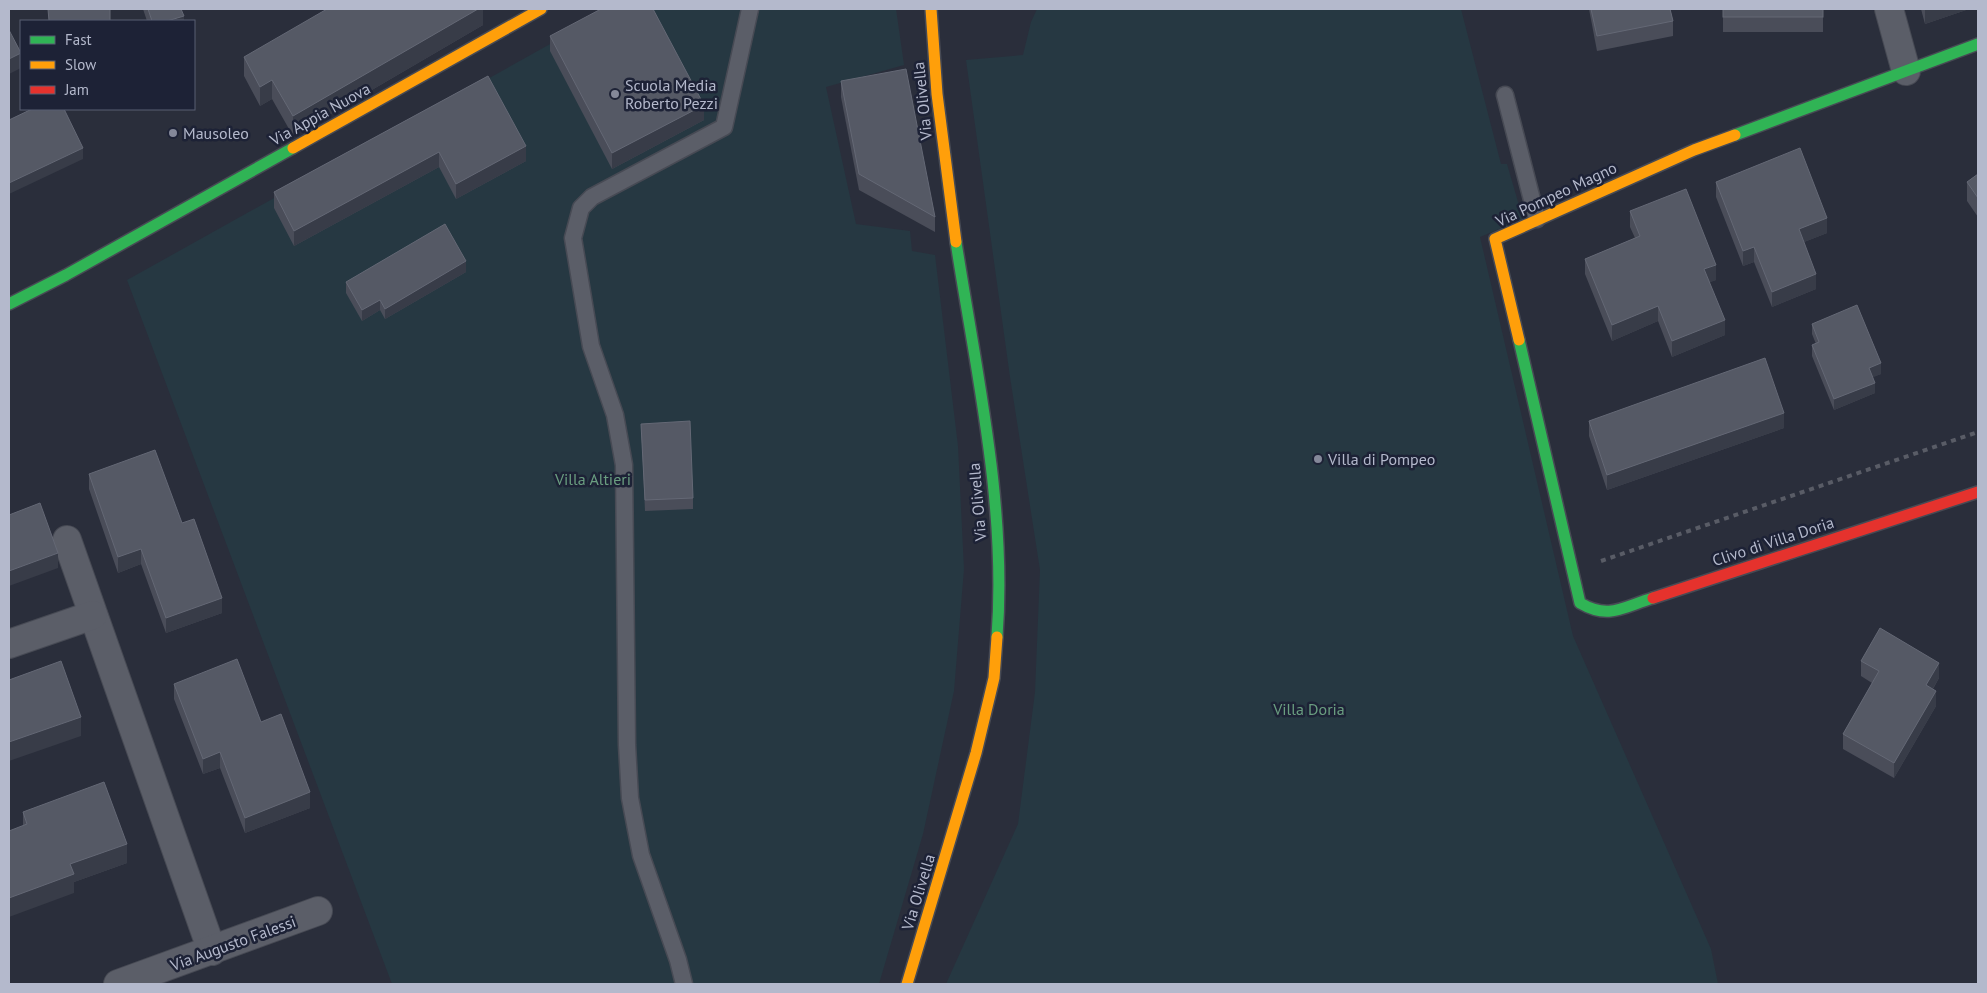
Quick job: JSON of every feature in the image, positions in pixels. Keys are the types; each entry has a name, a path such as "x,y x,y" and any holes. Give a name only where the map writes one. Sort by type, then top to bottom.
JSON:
{"main road":[{"name":"Via Appia Nuova","path":"9,304 74,271 541,9"},
{"name":"Via Olivella","path":"907,984 981,734 994,678 1000,596 993,480 949,199 931,9"},
{"name":"Via Pompeo Magno","path":"1580,603 1495,239 1694,150 1978,44"},
{"name":"Clivo di Villa Doria","path":"1580,603 1594,612 1606,613 1978,492"}],"street":[{"path":"1889,9 1906,71"},
{"path":"67,540 212,952"},
{"path":"9,644 93,615"},
{"name":"Via Augusto Falessi","path":"118,984 212,952 318,911"}],"lane":[{"path":"684,984 678,960 641,855 630,798 627,745 624,465 615,415 590,346 573,238 581,208 592,197 724,128 750,9"},
{"path":"1505,95 1537,219"}],"green space":[{"name":"Villa Altieri","path":"613,9 896,9 904,65 826,87 856,224 910,231 912,251 935,255 958,446 964,569 954,691 923,834 879,984 392,984 127,280"},
{"name":"Villa Doria","path":"1037,9 1461,9 1501,164 1507,164 1523,219 1480,237 1573,636 1711,949 1718,984 946,984 1018,824 1035,692 1040,570 1010,377 966,60 1023,55 1031,22"}],"building":[{"path":"48,9 110,9 110,20 49,20"},
{"path":"148,9 181,9 184,16 170,20 152,20"},
{"path":"327,9 478,9 293,116 272,80 260,87 244,57"},
{"path":"601,9 653,9 704,105 612,153 550,36"},
{"path":"1591,9 1670,9 1673,21 1597,36"},
{"path":"1723,9 1823,9 1823,17 1723,17"},
{"path":"9,30 20,54 9,59"},
{"path":"906,69 935,217 859,174 841,81"},
{"path":"488,76 526,146 456,184 439,152 294,231 274,192"},
{"path":"30,110 64,110 83,148 9,183 9,120"},
{"path":"1800,148 1827,218 1799,229 1816,274 1772,292 1754,247 1743,251 1716,182"},
{"path":"1978,174 1978,198 1967,182"},
{"path":"1686,189 1716,265 1704,269 1725,320 1672,341 1658,306 1612,325 1585,259 1640,236 1630,211"},
{"path":"445,224 466,261 385,309 380,300 362,310 346,282"},
{"path":"1857,305 1881,363 1869,368 1875,383 1834,399 1812,345 1819,342 1812,324"},
{"path":"1765,358 1784,413 1607,475 1589,421"},
{"path":"690,421 693,498 645,500 641,424"},
{"path":"155,450 182,523 194,519 222,598 166,618 141,549 118,557 89,474"},
{"path":"40,503 58,553 9,571 9,515"},
{"path":"1880,628 1939,663 1926,685 1936,691 1894,763 1843,734 1879,671 1861,661"},
{"path":"237,659 261,722 281,714 310,792 245,818 220,752 203,759 174,684"},
{"path":"61,661 81,717 9,742 9,680"},
{"path":"104,782 127,844 70,864 74,874 9,898 9,831 27,824 23,812"}],"railway":[{"path":"1601,561 1978,432"}],"traffic: fast":[{"path":"1735,135 1978,44"},
{"path":"9,304 66,275 293,148"},
{"path":"956,242 988,439 994,488 999,587 997,637"},
{"path":"1519,340 1580,603 1599,611 1608,611 1624,608 1653,598"}],"traffic: slow":[{"path":"293,148 541,9"},
{"path":"931,9 937,94 956,242"},
{"path":"1519,340 1495,239 1694,150 1735,135"},
{"path":"907,984 976,753 994,678 997,637"}],"traffic: jam":[{"path":"1653,598 1978,492"}],"place":[{"name":"Scuola Media Roberto Pezzi","path":"615,94"},
{"name":"Mausoleo","path":"173,133"},
{"name":"Villa di Pompeo","path":"1318,459"}]}
